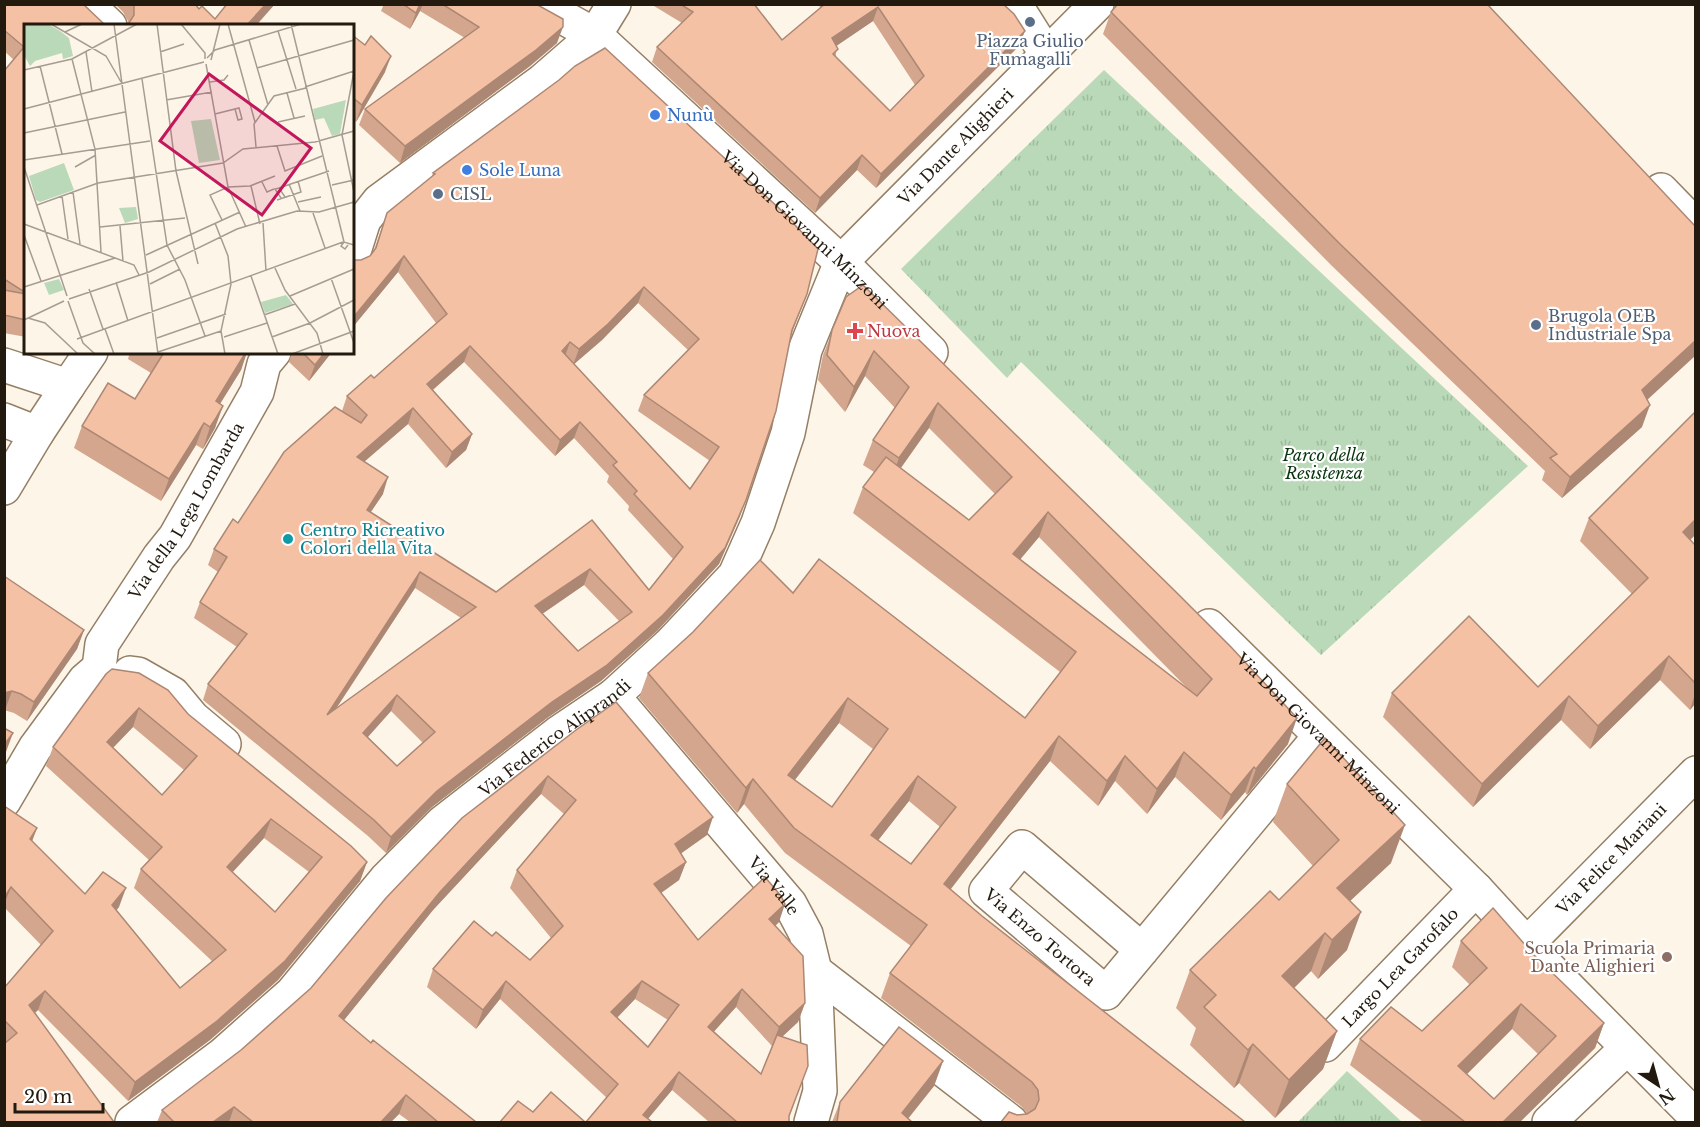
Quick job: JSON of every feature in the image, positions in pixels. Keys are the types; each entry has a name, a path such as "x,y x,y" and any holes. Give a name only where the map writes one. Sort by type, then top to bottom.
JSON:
{"street":[{"path":"87,4 108,24"},
{"name":"Via Don Giovanni Minzoni","path":"539,4 595,35 841,262 955,376"},
{"path":"354,242 364,220 380,201 543,81 595,35 614,4"},
{"path":"1015,4 1047,55"},
{"name":"Via Dante Alighieri","path":"841,262 1097,4"},
{"path":"1638,166 1695,226"},
{"name":"Via Federico Aliprandi","path":"132,1122 222,1055 292,993 374,869 443,822 558,733 613,696 670,644 735,575 758,523 788,433 806,350 841,262"},
{"path":"4,488 37,433 90,354"},
{"name":"Via della Lega Lombarda","path":"99,668 102,644 175,537 257,392 261,356"},
{"path":"4,365 68,386"},
{"path":"4,420 37,433"},
{"name":"Via Don Giovanni Minzoni","path":"1184,602 1476,890 1695,1117"},
{"path":"4,801 25,742 99,668 138,674 173,694 193,718 247,763"},
{"name":"Via Valle","path":"613,696 790,904 806,934 814,971 820,1091 811,1122"},
{"name":"Via Enzo Tortora","path":"1142,950 1022,847 986,891 1106,993 1142,950 1320,736"},
{"name":"Via Felice Mariani","path":"1527,944 1695,773"},
{"name":"Largo Lea Garofalo","path":"1325,1045 1476,890"},
{"path":"814,971 1011,1122"},
{"path":"1549,1122 1627,1048"}],"green space":[{"name":"Parco della Resistenza","path":"1104,70 1528,466 1321,655 1021,362 1007,378 901,269"},
{"path":"1347,1071 1402,1122 1298,1122"}],"building":[{"path":"4,4 83,4 104,24 24,24 24,47 4,30"},
{"path":"134,4 195,4 199,9 202,6 215,19 227,4 266,4 248,24 128,24 134,15"},
{"path":"403,4 420,4 416,13"},
{"path":"442,4 536,4 563,19 563,27 536,50 405,146 365,109 479,27"},
{"path":"680,4 754,4 782,40 825,4 1003,4 1014,14 1025,31 881,174 862,155 820,198 657,47 693,12","holes":["878,7 924,76 890,111 833,54 838,49 832,38"]},
{"name":"Brugola OEB Industriale Spa","path":"1118,4 1487,4 1695,226 1695,341 1642,390 1650,405 1570,477 1550,458 1557,454 1339,243 1111,12"},
{"path":"371,36 391,56 362,105 354,99 354,37 365,45"},
{"path":"24,47 24,292 4,279 4,71"},
{"path":"605,48 795,223 818,249 807,294 792,330 776,411 746,500 725,548 663,615 607,665 552,702 437,791 391,837 374,820 208,684 247,634 200,602 227,557 214,549 233,519 238,523 284,452 335,407 361,423 367,415 347,396 371,375 374,378 447,314 404,256 354,317 354,260 370,256 376,248 387,213 435,174 433,173 575,66","holes":["644,287 699,339 644,395 719,447 690,489 562,351 570,342 579,349 608,324","470,346 560,440 580,422 617,462 613,465 637,491 634,494 683,547 649,590 592,520 496,592 367,510 388,477 357,457 413,408 452,452 472,434 427,384","590,569 632,612 578,651 535,606","420,572 476,607 327,715","397,695 435,732 397,766 363,733"]},
{"path":"863,285 1175,591 1297,718 1256,769 1254,767 1231,795 1184,752 1157,789 1125,756 1107,781 1059,736 944,884 1245,1122 1001,1122 1009,1112 1017,1115 1027,1114 1035,1109 1039,1100 1038,1090 1032,1082 890,973 927,925 794,828 753,779 746,788 648,673 693,632 760,560 793,593 819,559 1025,718 1076,652 863,487 886,457 969,520 1012,477 938,403 899,458 873,440 909,387 874,351 854,387 827,355 832,330 846,297","holes":["1048,512 1212,679 1197,696 1013,554","848,698 888,729 832,807 788,775","918,776 956,807 911,864 871,835"]},
{"path":"4,290 24,294 24,320 4,315"},
{"path":"163,354 245,354 216,401 223,406 216,418 210,427 204,423 169,479 82,426 108,383 135,399"},
{"path":"304,354 323,354 315,365"},
{"path":"1695,412 1695,520 1683,532 1695,545 1695,683 1669,656 1598,726 1569,696 1482,784 1392,693 1469,616 1538,687 1648,578 1589,518"},
{"path":"4,576 84,630 34,702 12,691 4,693"},
{"path":"112,669 139,673 168,690 188,714 351,846 367,862 285,961 217,1021 135,1082 45,991 29,1005 114,1122 4,1122 4,1044 17,1033 4,1020 4,988 53,931 11,887 4,898 4,806 37,828 30,839 85,894 103,872 126,888 112,905 180,988 226,950 141,869 162,847 53,747","holes":["139,708 197,756 162,795 107,742","271,819 322,857 275,912 227,867"]},
{"path":"616,702 713,817 675,844 686,862 654,884 698,940 765,877 781,896 785,904 769,919 803,956 805,1003 779,1027 742,989 708,1027 761,1074 777,1035 807,1045 808,1066 789,1116 789,1122 737,1122 679,1072 643,1115 652,1122 586,1122 618,1084 506,981 483,1010 433,969 474,921 492,936 496,932 530,960 563,926 517,870 576,800 548,776 440,892 339,1016 371,1043 373,1040 476,1122 438,1122 406,1095 381,1122 253,1122 234,1107 213,1122 174,1122 162,1110 241,1050 311,988 386,898 462,818","holes":["642,981 679,1005 648,1047 611,1012"]},
{"path":"4,728 13,733 4,745"},
{"path":"1325,738 1405,825 1337,888 1361,912 1332,940 1325,933 1282,976 1337,1031 1289,1080 1253,1044 1248,1050 1204,1007 1216,995 1190,970 1270,891 1279,900 1339,840 1287,784"},
{"path":"1493,908 1534,955 1604,1023 1503,1122 1465,1122 1360,1039 1391,1007 1422,1031 1487,968 1461,941","holes":["1521,1004 1556,1036 1494,1099 1458,1066"]},
{"path":"899,1027 943,1061 902,1113 912,1122 837,1122 840,1102"},
{"path":"551,1092 585,1122 500,1122 518,1101 533,1112"}],"place":[{"name":"Piazza Giulio Fumagalli","path":"1030,22"},
{"name":"Nunù","path":"655,115"},
{"name":"Sole Luna","path":"467,170"},
{"name":"CISL","path":"438,194"},
{"name":"Brugola OEB Industriale Spa","path":"1536,325"},
{"name":"Nuova","path":"855,331"},
{"name":"Centro Ricreativo Colori della Vita","path":"288,539"},
{"name":"Scuola Primaria Dante Alighieri","path":"1667,957"}]}
